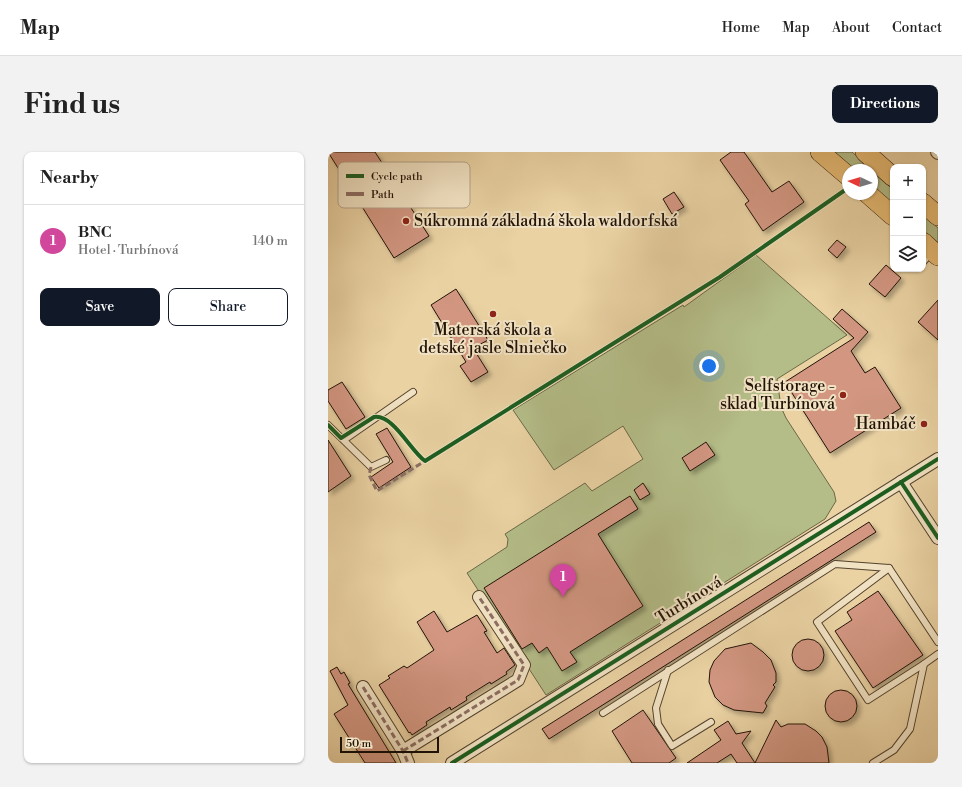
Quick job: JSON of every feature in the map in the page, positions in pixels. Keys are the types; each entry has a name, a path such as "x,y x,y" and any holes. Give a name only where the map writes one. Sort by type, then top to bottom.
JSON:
{"main road":[{"path":"820,152 842,171"},
{"path":"865,152 890,174"},
{"path":"875,200 890,213"},
{"path":"926,206 938,216"}],"street":[{"name":"Turbínová","path":"452,763 938,459"},
{"path":"901,482 938,538"},
{"path":"403,751 518,680 524,664 479,597"},
{"path":"363,687 403,751 408,763"}],"lane":[{"path":"344,440 413,392"},
{"path":"328,425 372,467 386,460"},
{"path":"603,713 835,564 889,568"},
{"path":"889,568 938,642"},
{"path":"889,568 818,622 868,700 938,654"},
{"path":"873,763 894,750 910,729 924,664"},
{"path":"668,670 656,708 658,724 672,746 711,722"}],"green space":[{"path":"832,152 852,152 865,164 845,164"},
{"path":"878,175 890,186 890,203 878,193"},
{"path":"926,218 938,228 938,246 926,236"},
{"path":"756,255 847,335 777,379 781,407 786,418 834,492 836,501 825,519 546,695 467,573 507,547 508,539 505,534 585,483 592,491 643,459 623,426 554,470 513,410 683,305 684,307"}],"building":[{"path":"328,152 375,152 381,162 338,162 338,168"},
{"path":"731,152 744,152 772,192 789,181 804,202 763,231 745,204 749,201 720,160"},
{"path":"674,192 684,207 672,214 663,199"},
{"path":"363,208 411,208 429,236 394,258"},
{"path":"837,240 846,247 837,258 828,250"},
{"path":"886,265 890,268 890,272 894,272 901,278 885,297 869,284"},
{"path":"456,289 488,340 473,348 488,372 471,382 460,366 466,362 431,305"},
{"path":"938,300 938,340 918,322"},
{"name":"Selfstorage - sklad Turbínová","path":"842,309 868,332 851,351 865,373 875,367 901,408 830,453 785,382 854,338 833,319"},
{"path":"342,382 365,417 346,429 328,401 328,390"},
{"path":"387,428 411,467 379,488 371,477 393,462 376,434"},
{"path":"328,440 351,476 328,492"},
{"path":"706,442 715,455 690,471 682,458"},
{"path":"643,483 650,494 640,500 634,490"},
{"path":"630,496 638,509 598,534 643,606 570,652 577,662 562,671 547,647 539,653 532,643 522,649 484,588"},
{"path":"869,522 876,532 549,739 542,729"},
{"path":"878,591 923,655 873,688 835,631 852,620 847,612"},
{"path":"434,611 447,632 477,615 487,631 484,632 497,653 504,648 515,665 506,672 507,674 491,684 490,682 466,697 467,700 451,710 450,707 426,722 427,725 412,735 410,732 409,733 379,685 390,678 388,676 404,666 407,668 434,650 417,622"},
{"path":"805,639 811,639 820,643 824,655 820,667 811,671 805,671 796,667 792,658 792,652 796,643"},
{"path":"751,643 771,660 776,673 776,682 773,685 775,687 765,703 767,706 763,713 734,710 723,705 715,697 709,682 710,670 714,661 725,649"},
{"path":"337,667 341,674 344,672 350,683 348,684 396,763 365,763 334,714 348,705 330,671"},
{"path":"838,690 844,690 853,694 857,706 853,718 844,722 838,722 829,718 825,709 825,703 829,694"},
{"path":"643,710 676,758 669,763 632,763 612,731"},
{"path":"776,720 781,727 788,724 805,724 816,731 822,737 827,747 829,763 755,763"},
{"path":"728,721 736,734 751,731 742,743 755,763 737,763 731,754 717,763 687,763 721,740 714,730"}],"marked path":[{"path":"371,467 369,475 377,491 428,459"},
{"path":"403,751 518,680 524,665 479,597"},
{"path":"363,687 403,751 408,763"}],"cycle path":[{"path":"328,425 341,438 374,417 381,418 388,421 395,427 425,461 720,277 842,192"},
{"path":"452,763 938,459"},
{"path":"901,482 938,538"}],"place":[{"name":"Súkromná základná škola waldorfská","path":"406,221"},
{"name":"Materská škola a detské jasle Slniečko","path":"493,314"},
{"name":"Selfstorage - sklad Turbínová","path":"843,395"},
{"name":"Hambáč","path":"924,424"},
{"name":"BNC","path":"563,597"}]}
